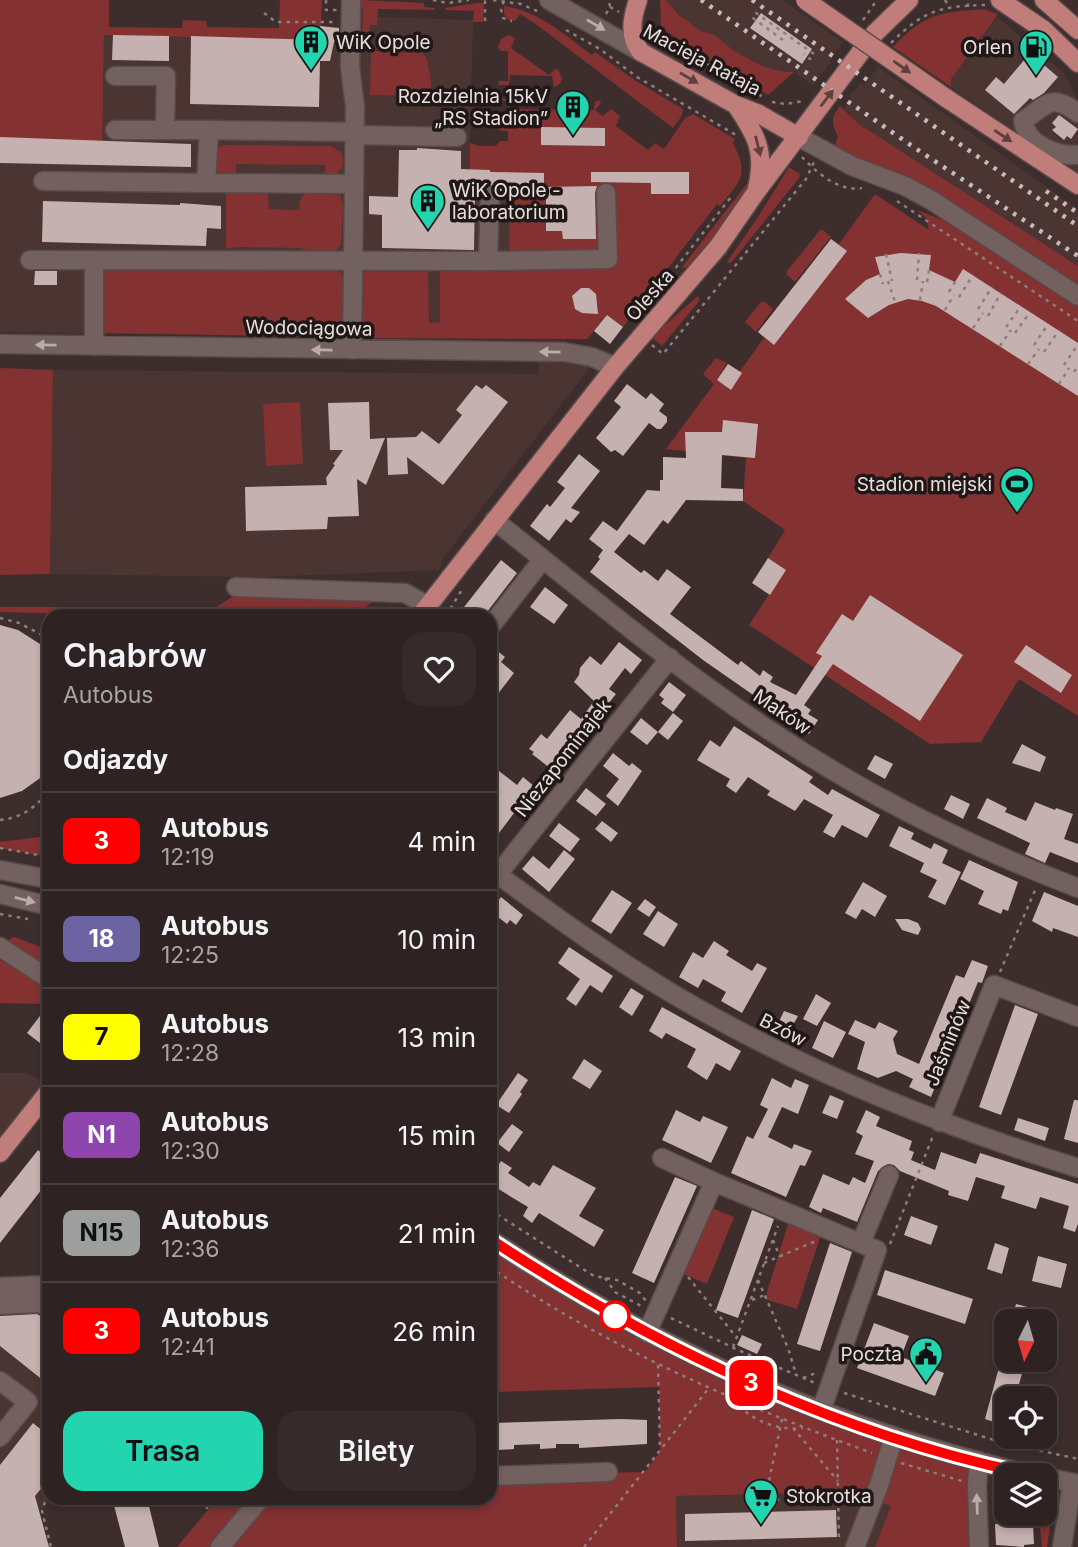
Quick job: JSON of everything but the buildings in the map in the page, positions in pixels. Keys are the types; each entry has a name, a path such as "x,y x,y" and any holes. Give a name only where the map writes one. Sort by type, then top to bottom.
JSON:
{"main road":[{"path":"638,0 633,14 633,38 641,52"},
{"path":"805,0 1078,185"},
{"name":"Oleska","path":"426,609 615,367 706,263 875,33 909,0"},
{"path":"1044,0 1078,30"},
{"path":"995,3 1038,26 1078,63"},
{"name":"Macieja Rataja","path":"641,52 799,137"},
{"path":"736,105 758,142 761,167 756,192"},
{"path":"0,1153 42,1100"}],"street":[{"path":"345,5 355,107 352,350"},
{"name":"Macieja Rataja","path":"547,7 641,52"},
{"path":"115,76 166,76 165,130"},
{"path":"1078,113 1063,103 1051,102 1023,121 1024,130 1031,138 1058,154 1078,155"},
{"path":"115,130 457,137"},
{"path":"206,183 209,130"},
{"path":"799,137 852,166 905,186 931,200 1078,296"},
{"path":"43,181 354,184"},
{"path":"30,260 608,259 606,193"},
{"path":"488,261 490,196"},
{"path":"94,261 94,346"},
{"name":"Wodociągowa","path":"0,344 564,352 592,356 615,367"},
{"name":"Maków","path":"494,520 670,658 773,733 851,781 928,823 1078,888"},
{"path":"497,618 543,559"},
{"path":"236,587 405,593 422,609"},
{"name":"Niezapominajek","path":"497,875 670,658"},
{"path":"0,870 42,878"},
{"name":"Bzów","path":"497,881 608,954 702,1011 803,1064 939,1122 1078,1168"},
{"path":"0,894 42,914"},
{"path":"0,947 42,974"},
{"name":"Jaśminów","path":"939,1122 995,985 1078,1017"},
{"path":"662,1158 877,1250 821,1411"},
{"path":"861,1243 889,1175"},
{"path":"647,1333 714,1182"},
{"path":"497,1243 575,1293 710,1364 821,1411 894,1436 994,1465"},
{"path":"0,1287 42,1285"},
{"path":"0,1305 42,1304"},
{"path":"0,1381 28,1402 0,1437"},
{"path":"855,1547 894,1436"},
{"path":"979,1461 979,1547"},
{"path":"497,1476 608,1472"},
{"path":"1057,1479 1075,1483 1062,1547"},
{"path":"220,1547 255,1505"}],"path":[{"path":"326,0 326,10 345,5"},
{"path":"433,0 446,3 469,0"},
{"path":"485,0 485,20"},
{"path":"493,0 547,7"},
{"path":"605,16 610,7 609,0"},
{"path":"867,13 877,0"},
{"path":"945,0 950,8"},
{"path":"968,0 968,7"},
{"path":"503,1 503,18 512,21"},
{"path":"890,44 916,19 939,9 995,3"},
{"path":"610,7 622,14"},
{"path":"264,13 276,22 338,22"},
{"path":"783,40 753,18 756,13 814,54 810,59 804,54"},
{"path":"562,26 600,49 637,77 732,132 738,140"},
{"path":"644,27 769,100 786,104 808,98"},
{"path":"786,104 787,110"},
{"path":"800,156 841,187 867,188"},
{"path":"801,165 811,166"},
{"path":"642,335 663,354 806,179 811,166"},
{"path":"660,288 735,192"},
{"path":"890,197 1078,321"},
{"path":"917,280 919,253"},
{"path":"886,254 895,302"},
{"path":"920,300 929,270"},
{"path":"880,274 883,284"},
{"path":"959,297 973,275"},
{"path":"949,292 955,282"},
{"path":"978,309 992,287"},
{"path":"988,316 1001,293"},
{"path":"945,310 954,295"},
{"path":"1006,327 1021,306"},
{"path":"1015,333 1030,312"},
{"path":"973,328 983,313"},
{"path":"1034,345 1048,324"},
{"path":"1000,346 1010,330"},
{"path":"1044,352 1059,330"},
{"path":"1064,365 1078,344"},
{"path":"1028,364 1039,349"},
{"path":"1074,372 1078,365"},
{"path":"1059,384 1069,368"},
{"path":"0,618 19,623 42,635"},
{"path":"0,820 25,813 42,798"},
{"path":"0,848 42,856"},
{"path":"995,985 1042,874"},
{"path":"0,914 31,919"},
{"path":"886,1254 939,1122"},
{"path":"733,1347 784,1212"},
{"path":"497,1215 594,1276 617,1280 640,1293 650,1306 642,1307 615,1292 605,1278"},
{"path":"764,1263 835,1233"},
{"path":"773,1240 780,1256"},
{"path":"677,1264 737,1338"},
{"path":"497,1271 555,1308 658,1365 733,1400 803,1429 887,1458 994,1489"},
{"path":"758,1280 788,1348 796,1375"},
{"path":"750,1301 765,1295"},
{"path":"669,1316 829,1388 994,1440"},
{"path":"658,1365 660,1452"},
{"path":"584,1547 709,1388"},
{"path":"733,1400 746,1415 780,1429 803,1429"},
{"path":"897,1417 899,1412"},
{"path":"782,1419 765,1500 873,1500"},
{"path":"792,1430 794,1424"},
{"path":"792,1430 838,1481"},
{"path":"837,1440 839,1547"},
{"path":"1033,1449 1078,1459"},
{"path":"44,1505 42,1511 51,1547"}],"shaded area":[{"path":"0,0 109,0 109,27 182,28 183,20 206,21 207,27 279,28 280,0 322,0 320,40 104,35 102,163 0,160"},
{"path":"361,0 424,3 424,7 435,8 378,9 377,25 370,25 370,44 362,44"},
{"path":"660,0 666,0 679,15 701,31 715,35 734,51 762,66 794,72 768,95 678,43 678,39 661,28"},
{"path":"666,0 782,0 844,43 813,85 794,72 762,66 734,51 715,35 701,31 679,15"},
{"path":"484,3 483,22 473,22 474,11 445,8"},
{"path":"504,6 540,18 592,55 595,52 683,109 681,117 673,128 537,25 520,14 515,21 507,19"},
{"name":"WiK Opole","path":"341,8 377,8 377,17 473,20 470,143 504,154 592,167 610,344 594,331 587,339 370,338 361,326 344,326 337,337 0,332 0,160 102,163 104,35 319,40 320,26 322,29 341,27"},
{"path":"983,9 998,14 951,79 951,87 893,47 915,27 933,17"},
{"path":"996,16 1064,73 1078,101 1078,174 951,87 949,82 956,68"},
{"path":"509,35 515,38 511,48 549,75 558,69 562,78 560,84 554,87 552,76 510,75 509,85 498,85 499,81 508,81 508,51 501,51 498,47 501,39"},
{"path":"371,51 422,53 427,58 432,96 370,95"},
{"path":"878,67 1078,209 1078,266 859,124 844,108 851,98 849,96 861,83 864,85"},
{"path":"498,98 509,100 510,109 594,110 595,102 599,100 601,103 595,110 603,116 611,109 620,116 616,126 648,150 655,143 664,149 685,118 693,114 735,139 733,143 741,163 741,176 734,189 720,206 717,204 623,327 607,315 587,339 370,338 361,326 361,273 370,267 389,265 397,271 404,271 410,266 428,268 429,323 440,322 440,272 443,266 509,268 510,191 470,189 470,143 496,146 500,141 508,141 508,131 500,131 497,125 508,125 508,101"},
{"path":"840,106 859,124 1078,266 1078,288 834,148 838,137 833,121"},
{"path":"224,145 330,146 341,152 343,166 335,175 325,177 325,165 236,164 236,176 225,176 215,170 215,149"},
{"path":"755,150 751,184 744,196 693,266 682,267 749,181 752,170 749,155"},
{"path":"789,167 800,174 799,178 731,263 727,262 758,217"},
{"path":"318,190 341,196 341,244 336,250 326,254 299,248 226,249 226,191 266,191 269,209 299,210 300,200 305,193"},
{"path":"875,194 929,230 926,218 917,210 950,221 1078,305 1078,716 1019,679 981,742 930,744 749,625 785,570 768,558 785,530 743,501 746,458 666,449 714,384 703,374 716,358 727,363 716,380 728,364 740,371 764,338 758,332 831,239 839,244"},
{"path":"820,230 831,237 795,282 786,274 787,271"},
{"path":"109,265 329,266 341,273 344,285 344,326 337,337 102,333 101,272"},
{"path":"698,296 700,300 662,346 651,337"},
{"path":"761,302 773,309 756,332 745,322"},
{"path":"538,358 585,363 590,367 444,557 439,570 262,577 50,574 53,370 538,374"},
{"path":"0,368 53,370 50,574 0,575"},
{"path":"300,402 303,464 266,466 263,404"},
{"path":"247,587 365,591 373,601 363,609 214,609"},
{"path":"0,607 71,607 42,609 42,613 0,612"},
{"path":"86,607 146,609 86,609"},
{"path":"42,836 42,856 0,848 0,842"},
{"path":"14,937 42,947 42,966 12,946 9,940"},
{"path":"0,960 42,982 42,1004 0,1003"},
{"path":"0,1073 27,1073 42,1081 42,1095 0,1153"},
{"path":"709,1207 734,1217 707,1284 683,1274"},
{"path":"788,1224 821,1234 797,1309 765,1299"},
{"path":"497,1243 667,1343 979,1461 979,1547 875,1547 891,1506 880,1502 876,1492 676,1496 677,1547 177,1547 212,1505 497,1505 497,1476 645,1472 660,1452 659,1387 497,1392"},
{"path":"42,1292 42,1505 45,1505 9,1547 0,1547 0,1294"},
{"path":"876,1492 891,1506 875,1547 677,1547 676,1496"},
{"path":"1040,1526 1050,1526 1047,1547 1042,1547"}],"railway":[{"path":"701,0 918,150 1078,256"},
{"path":"752,0 1078,226"},
{"path":"1046,191 1078,213"}],"bus line":[{"name":"3","path":"497,1244 558,1283 632,1325 774,1393 836,1417 994,1466"}],"place":[{"name":"WiK Opole","path":"311,72"},
{"name":"Orlen","path":"1036,77"},
{"name":"Rozdzielnia 15kV „RS Stadion”","path":"573,137"},
{"name":"WiK Opole - laboratorium","path":"428,231"},
{"name":"Stadion miejski","path":"1017,514"},
{"name":"Poczta","path":"926,1384"},
{"name":"Stokrotka","path":"761,1526"}]}
